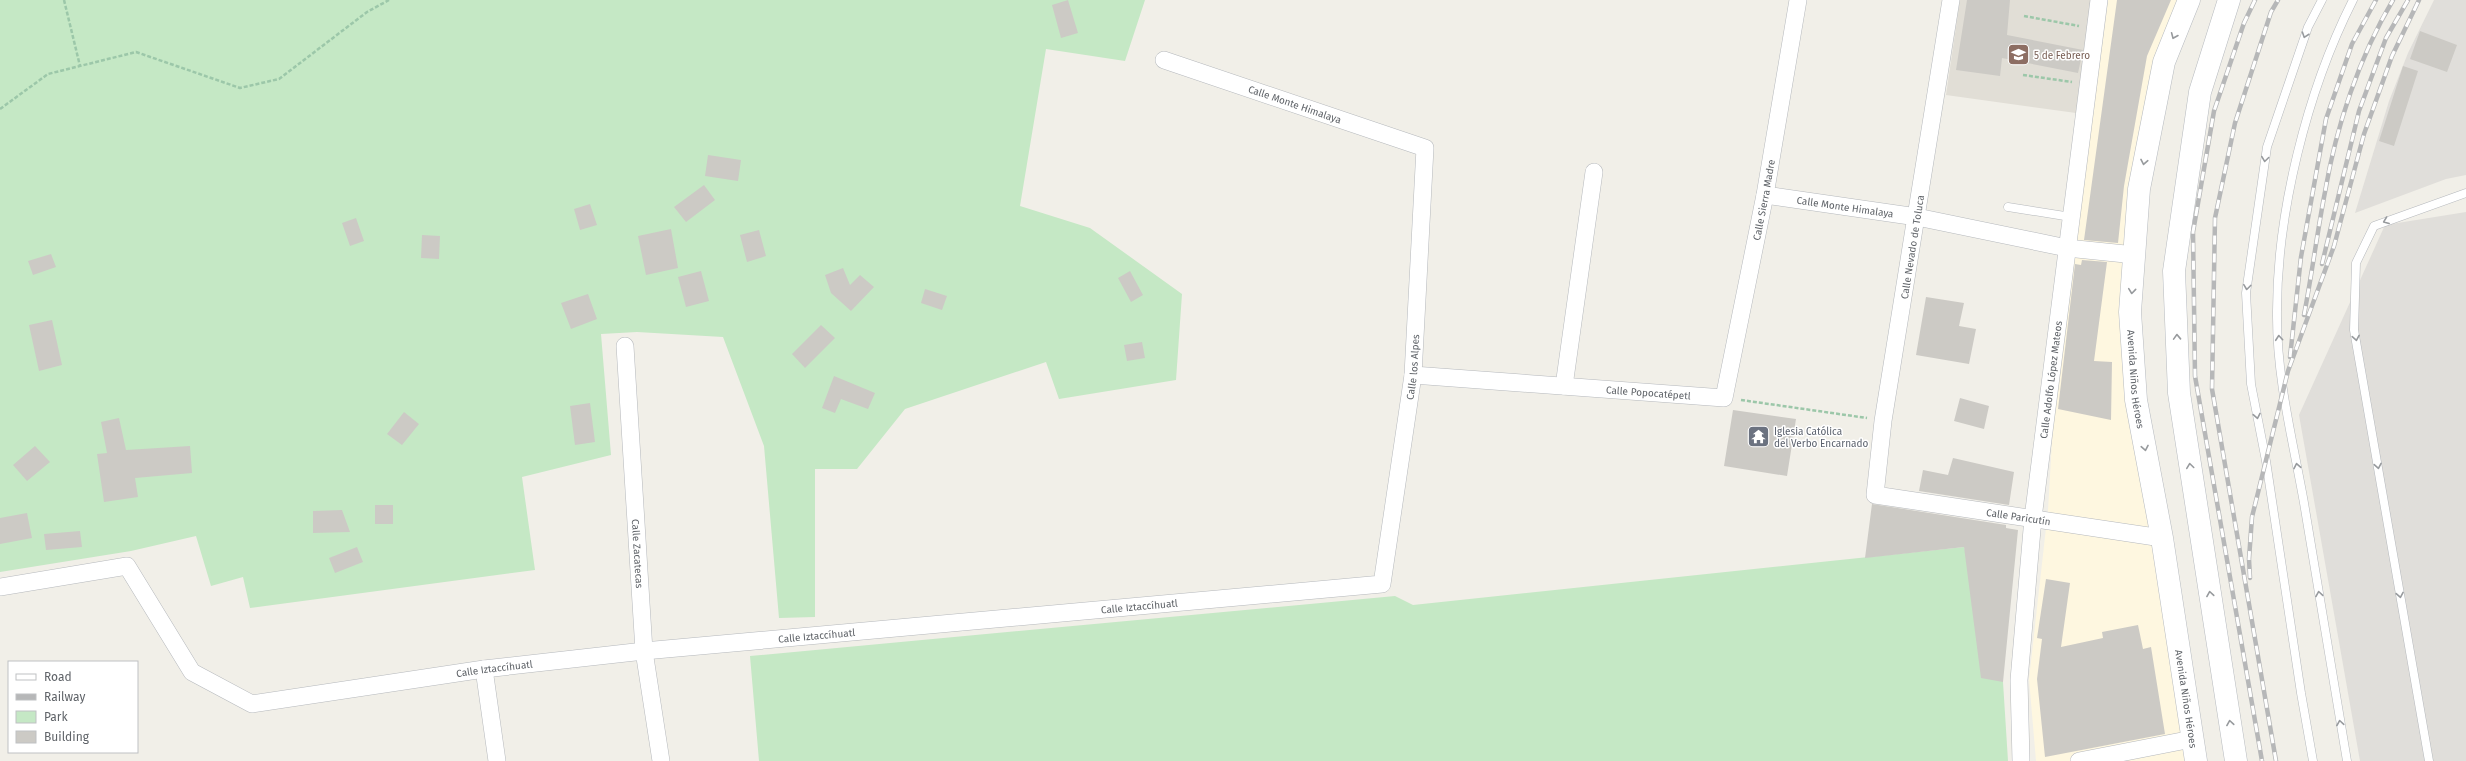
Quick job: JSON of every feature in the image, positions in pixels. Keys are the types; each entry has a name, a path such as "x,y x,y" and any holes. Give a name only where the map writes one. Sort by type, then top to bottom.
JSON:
{"main road":[{"name":"Avenida Niños Héroes","path":"2190,0 2164,62 2139,189 2130,312 2136,400 2162,538 2196,761"},
{"path":"2229,0 2200,92 2174,271 2179,393 2236,761"}],"street":[{"name":"Calle Sierra Madre","path":"1724,398 1765,195 1798,0"},
{"name":"Calle Nevado de Toluca","path":"1875,495 1883,421 1952,0"},
{"name":"Calle Adolfo López Mateos","path":"2021,761 2019,680 2033,518 2099,0"},
{"name":"Calle Monte Himalaya","path":"1164,60 1425,148"},
{"name":"Calle los Alpes","path":"1382,584 1413,375 1425,148"},
{"path":"1564,386 1594,172"},
{"name":"Calle Monte Himalaya","path":"1765,195 1917,217 2067,248 2135,255"},
{"name":"Calle Zacatecas","path":"625,346 644,651 661,761"},
{"name":"Calle Popocatépetl","path":"1413,375 1724,398"},
{"name":"Calle Paricutín","path":"1875,495 2162,538"},
{"name":"Calle Iztaccíhuatl","path":"0,587 127,566 192,672 252,704 484,668 644,651 1382,584"},
{"path":"484,668 497,761"},
{"path":"2079,761 2192,739"}],"lane":[{"path":"2313,761 2301,694 2266,461 2252,384 2246,293 2267,147 2308,27 2322,0"},
{"path":"2347,761 2303,501 2285,407 2277,317 2282,244 2292,180 2307,117 2335,36 2353,0"},
{"path":"2429,761 2354,330 2356,263 2374,226 2423,207 2466,193"},
{"path":"2008,207 2071,217"}],"path":[{"path":"64,0 80,66"},
{"path":"0,109 48,74 136,52 240,88 279,79 367,12 388,0"},
{"path":"2024,16 2095,28"},
{"path":"2023,75 2088,85"},
{"path":"1724,398 1883,421"}],"shaded area":[{"name":"5 de Febrero","path":"1960,0 2092,0 2076,113 1946,95"},
{"path":"2108,0 2181,0 2133,188 2153,546 2188,761 2036,761 2029,679 2048,510 2054,407"},
{"path":"2434,0 2466,0 2466,175 2446,179 2355,213 2389,101 2408,53"},
{"path":"2466,212 2466,761 2360,761 2299,415 2385,225"}],"green space":[{"path":"0,0 1145,0 1125,61 1046,49 1020,206 1090,228 1182,294 1176,380 1059,399 1046,362 905,409 857,469 815,469 815,617 779,618 764,446 723,337 637,332 601,334 611,455 522,477 535,570 250,608 243,577 211,586 196,536 131,551 0,572"},
{"path":"1964,547 2003,682 2008,761 759,761 750,656 1395,596 1413,605"}],"building":[{"path":"1068,0 1078,33 1061,38 1052,5"},
{"path":"1967,0 2010,0 2007,35 2083,50 2078,73 2002,58 2000,76 1956,70"},
{"path":"2117,0 2171,0 2147,56 2124,186 2118,243 2084,240"},
{"path":"2420,31 2457,45 2447,72 2410,59"},
{"path":"2403,66 2418,71 2394,146 2379,141"},
{"path":"708,155 741,160 738,181 705,176"},
{"path":"704,185 715,200 686,222 674,207"},
{"path":"590,204 597,225 580,230 574,209"},
{"path":"356,218 364,241 350,246 342,223"},
{"path":"671,229 678,268 646,275 638,236"},
{"path":"759,230 766,256 747,262 740,235"},
{"path":"422,235 440,236 439,259 421,258"},
{"path":"51,254 56,267 33,275 28,261"},
{"path":"2082,260 2107,262 2094,361 2112,362 2111,420 2058,409 2075,264 2081,265"},
{"path":"843,268 850,285 860,275 874,287 851,311 831,293 825,275"},
{"path":"701,271 709,301 686,307 678,277"},
{"path":"1130,271 1143,295 1131,302 1118,278"},
{"path":"925,289 947,296 942,310 921,303"},
{"path":"588,294 597,319 571,329 561,303"},
{"path":"1926,297 1964,303 1959,326 1976,329 1969,364 1916,355"},
{"path":"52,320 62,365 39,371 29,325"},
{"path":"821,325 835,338 805,368 792,354"},
{"path":"1142,342 1145,358 1127,361 1124,345"},
{"path":"834,376 875,393 868,409 841,399 835,413 822,408"},
{"path":"1960,398 1989,406 1984,429 1954,421"},
{"path":"590,403 595,442 575,445 570,406"},
{"path":"1733,410 1796,419 1787,476 1724,466"},
{"path":"404,412 419,424 402,445 387,434"},
{"path":"119,418 126,450 190,446 192,473 135,478 138,497 104,502 97,454 107,453 101,422"},
{"path":"35,446 50,462 27,481 13,465"},
{"path":"1953,458 2014,472 2009,505 1919,491 1923,470 1948,475"},
{"path":"1872,504 2006,525 2006,528 2018,530 2003,682 1981,678 1964,547 1865,558"},
{"path":"375,505 393,505 393,524 375,524"},
{"path":"342,510 350,532 313,533 313,511"},
{"path":"27,513 32,538 0,544 0,518"},
{"path":"80,531 82,547 46,550 44,534"},
{"path":"357,547 363,562 335,573 329,558"},
{"path":"2046,579 2070,583 2061,647 2103,638 2102,632 2138,625 2143,649 2151,647 2165,734 2045,757 2037,679 2042,639 2037,638"}],"railway":[{"path":"2255,0 2244,23 2214,111 2193,232 2195,376 2262,761"},
{"path":"2276,761 2212,389 2215,218 2235,123 2271,12 2278,0"},
{"path":"2290,357 2301,257 2326,119 2352,44 2376,0"},
{"path":"2304,315 2322,207 2335,143 2342,118 2359,69 2393,0"},
{"path":"2322,264 2359,111 2386,38 2408,0"},
{"path":"2250,578 2249,559 2252,517 2288,371 2334,246 2364,134 2392,56 2419,0"}],"place":[{"name":"5 de Febrero","path":"2018,55"},
{"name":"Iglesia Católica del Verbo Encarnado","path":"1759,437"}]}
